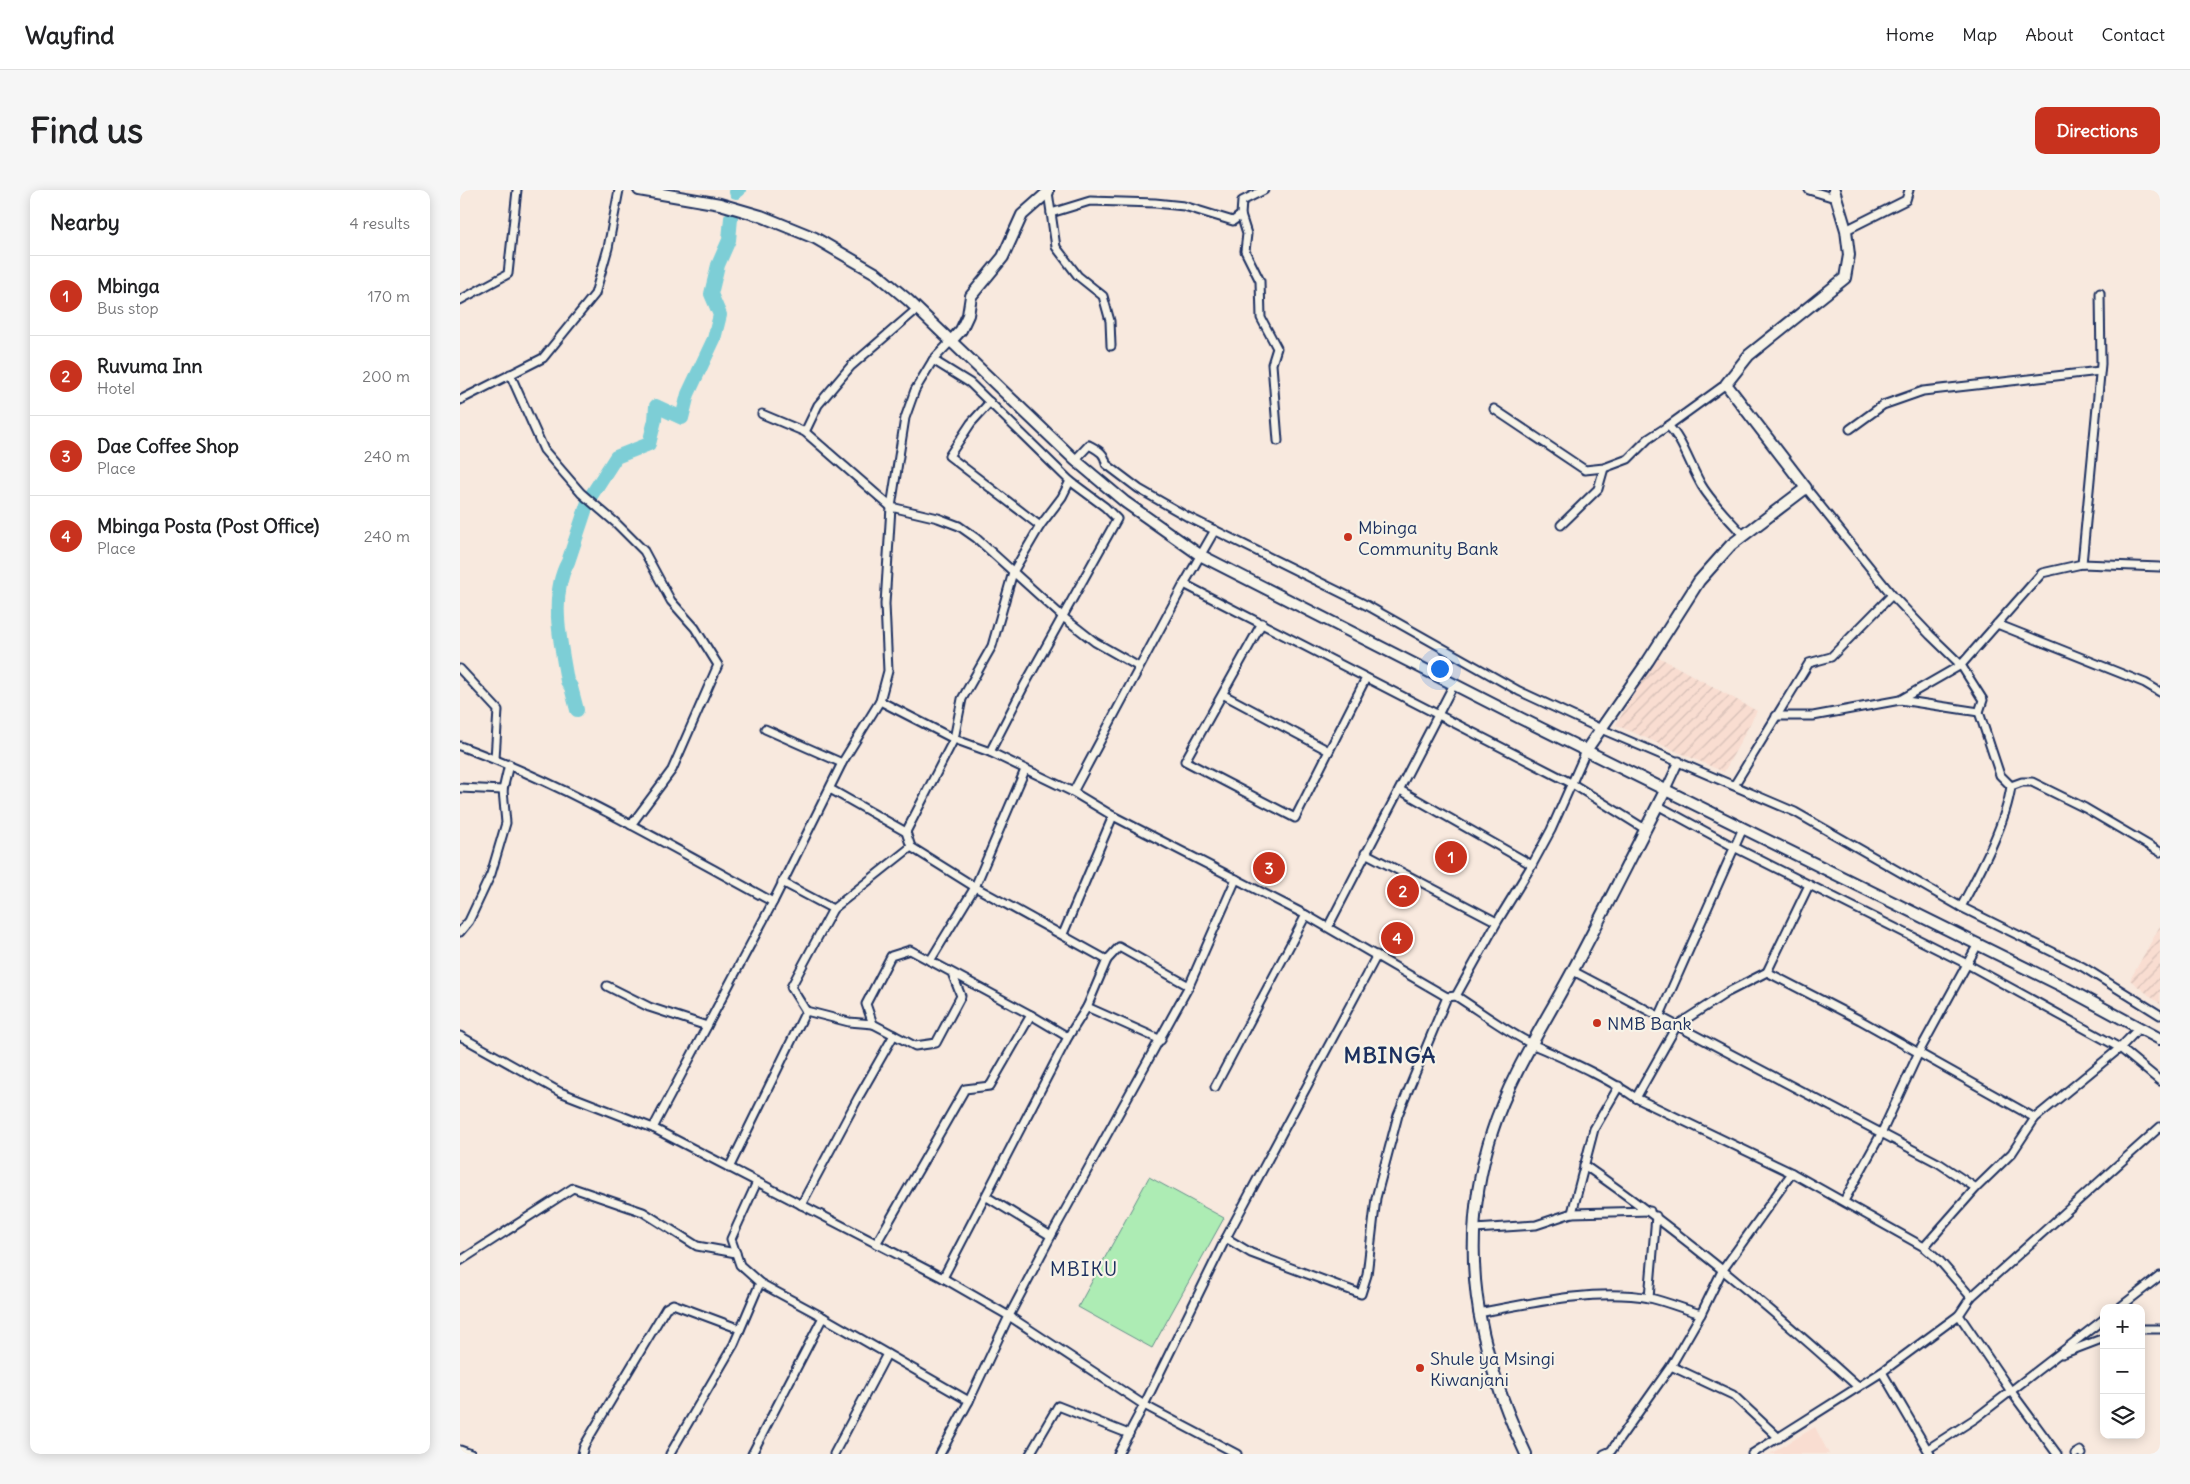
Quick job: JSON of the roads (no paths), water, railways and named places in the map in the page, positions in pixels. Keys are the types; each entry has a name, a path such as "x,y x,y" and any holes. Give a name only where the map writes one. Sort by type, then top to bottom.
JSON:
{"main road":[{"path":"639,190 720,204 760,216 815,238 877,274 917,309 1075,460 1126,502 1200,555 1454,684 2062,986 2160,1039"},
{"path":"951,341 961,330 968,315 971,296 1003,257 1022,215 1048,191"},
{"path":"1587,749 1648,661 1699,581 1731,545 1806,488 1726,384 1749,355 1845,278 1849,255 1846,230 1834,194"},
{"path":"1526,1454 1516,1434 1493,1369 1478,1313 1473,1272 1478,1183 1492,1131 1512,1082 1573,971 1666,789"}],"street":[{"path":"460,300 508,274 517,190"},
{"path":"460,400 543,358 595,294 608,248 619,190"},
{"path":"1264,190 1242,201 1241,215 1248,234 1245,251 1260,281 1261,318 1277,348 1272,364 1278,441"},
{"path":"1809,190 1834,194"},
{"path":"1846,230 1906,200 1909,191 1917,190"},
{"path":"1048,191 1056,247 1078,276 1103,296 1110,321 1111,346"},
{"path":"1051,214 1090,201 1184,206 1233,221 1241,215"},
{"path":"2082,564 2100,371 2100,293"},
{"path":"806,432 818,405 851,366 917,309"},
{"path":"653,1128 773,902 842,763 880,701 888,672 885,604 890,507 905,418 915,390 933,360 951,341"},
{"path":"933,360 970,383 1070,481 1105,507 1117,519 1024,686 990,752"},
{"path":"1850,429 1883,405 1924,391 2100,371"},
{"path":"510,374 544,450 581,493 616,523 644,551 671,601 695,628 718,664 672,770 631,825"},
{"path":"1494,409 1585,470 1604,468 1628,459 1648,439 1726,384"},
{"path":"990,402 970,422 949,456 1040,526"},
{"path":"762,414 806,432 890,507 938,518 959,526 1063,617 1095,642 1139,668"},
{"path":"1668,426 1674,431 1689,463 1704,488 1744,536"},
{"path":"1075,460 1089,445 1101,452 1106,464 1112,470 1139,489 1215,530 1368,606 1519,690 1601,729 1735,784 1795,812 1961,907 2083,967 2160,1015"},
{"path":"1561,525 1598,489 1604,468"},
{"path":"906,832 954,739 962,699 992,646 1013,572 1040,526 1062,497 1070,481"},
{"path":"1806,488 1892,595 1961,665 1983,700 1979,712 2000,775 2011,786"},
{"path":"1073,792 1184,584 1215,530"},
{"path":"1900,700 1961,665 2042,573 2082,564 2160,567"},
{"path":"1184,584 1571,783 1646,829"},
{"path":"1735,784 1809,663 1831,657 1892,595"},
{"path":"1262,623 1224,695 1185,761 1295,818 1366,678"},
{"path":"1997,624 2145,683 2160,692"},
{"path":"460,669 498,710 495,759"},
{"path":"1328,927 1454,684"},
{"path":"1224,695 1329,751"},
{"path":"1776,716 1813,716 1900,700 1979,712"},
{"path":"880,701 954,739 990,752 1073,792 1113,816 1328,927 1447,997 1456,996 1532,1044 1561,1056 1619,1086 1636,1098 1792,1173 1924,1247 1940,1260 1971,1296"},
{"path":"765,729 842,763"},
{"path":"460,746 508,764 631,825 773,902"},
{"path":"1456,996 1551,830 1587,749"},
{"path":"1666,789 1679,761"},
{"path":"460,932 469,921 491,874 506,823 503,790 508,764"},
{"path":"930,961 975,887 1025,770"},
{"path":"2011,786 2022,782 2032,782 2085,808 2160,852"},
{"path":"1961,907 1977,877 2009,803 2011,786"},
{"path":"460,788 503,790"},
{"path":"830,789 906,832 911,847 975,887 1108,960"},
{"path":"1400,790 1532,865"},
{"path":"1657,805 1808,885 1967,964 2120,1048 2160,1081"},
{"path":"1063,934 1113,816"},
{"path":"1660,1015 1736,848 1743,828"},
{"path":"911,847 833,909 791,987 806,1012 849,1022 873,1024 915,1046 936,1043 961,996 952,973"},
{"path":"1366,853 1497,922"},
{"path":"940,1454 969,1402 1009,1316 1051,1236 1161,1040 1189,986 1236,879"},
{"path":"782,882 833,909"},
{"path":"1636,1098 1677,1025 1728,992 1767,972 1808,885"},
{"path":"1215,1087 1306,915"},
{"path":"1844,1202 1881,1134 1919,1052 1978,944"},
{"path":"943,1278 987,1197 1068,1037 1087,1007 1108,960 1119,947 1189,986"},
{"path":"873,1024 866,1004 891,956 910,950 1068,1037"},
{"path":"1118,1454 1226,1238 1377,955"},
{"path":"1573,971 1660,1015 1940,1164 1976,1188"},
{"path":"1767,972 1919,1052 2035,1118"},
{"path":"607,986 649,1007 707,1026"},
{"path":"1226,1238 1251,1253 1361,1294 1366,1275 1376,1198 1398,1115 1447,997"},
{"path":"1087,1007 1161,1040"},
{"path":"729,1168 806,1012"},
{"path":"876,1244 965,1090 990,1086 1031,1015"},
{"path":"1924,1247 1976,1188 2012,1153 2035,1118 2120,1048 2139,1028"},
{"path":"801,1205 894,1035"},
{"path":"460,1036 560,1092 653,1128 943,1278 1009,1316 1144,1405 1237,1454"},
{"path":"1572,1213 1594,1129 1619,1086"},
{"path":"1752,1454 1882,1372 1960,1315 1971,1296 2160,1127"},
{"path":"1584,1164 1653,1214 1820,1352 1858,1387"},
{"path":"1604,1454 1611,1451 1671,1366 1701,1314 1722,1271 1792,1173"},
{"path":"757,1182 731,1239 740,1264 760,1283 824,1317 969,1402"},
{"path":"460,1261 573,1188 643,1212 697,1246 736,1253"},
{"path":"987,1197 1051,1236"},
{"path":"1475,1229 1536,1225 1572,1213 1653,1214"},
{"path":"1649,1298 1653,1214"},
{"path":"2123,1304 2160,1276"},
{"path":"670,1454 734,1344 760,1283"},
{"path":"1478,1313 1545,1300 1596,1295 1649,1298 1701,1314"},
{"path":"582,1454 584,1446 666,1308 673,1304 740,1329"},
{"path":"1960,1315 2010,1390 2057,1454"},
{"path":"752,1454 824,1317"},
{"path":"1882,1372 1929,1452 2100,1322"},
{"path":"2145,1329 2160,1329"},
{"path":"2053,1358 2100,1340"},
{"path":"834,1454 887,1354"},
{"path":"1671,1366 1733,1396 1779,1438"},
{"path":"1030,1454 1058,1406 1129,1434"},
{"path":"460,1450 471,1454"},
{"path":"2075,1454 2080,1451 2082,1454"}],"waterway":[{"path":"577,710 571,687 567,681 558,620 559,590 562,575 589,499 616,457 649,444 655,420 656,406 682,418 688,394 714,339 720,315 711,294 718,265 729,240 731,218"}],"place":[{"name":"Mbinga Community Bank","path":"1348,537"},
{"name":"Mbinga","path":"1451,857"},
{"name":"Dae Coffee Shop","path":"1269,868"},
{"name":"Ruvuma Inn","path":"1403,891"},
{"name":"Mbinga Posta (Post Office)","path":"1397,938"},
{"name":"NMB Bank","path":"1597,1023"},
{"name":"Shule ya Msingi Kiwanjani","path":"1420,1368"}],"district":[{"name":"MBINGA","path":"1390,1055"},
{"name":"MBIKU","path":"1084,1268"}]}
